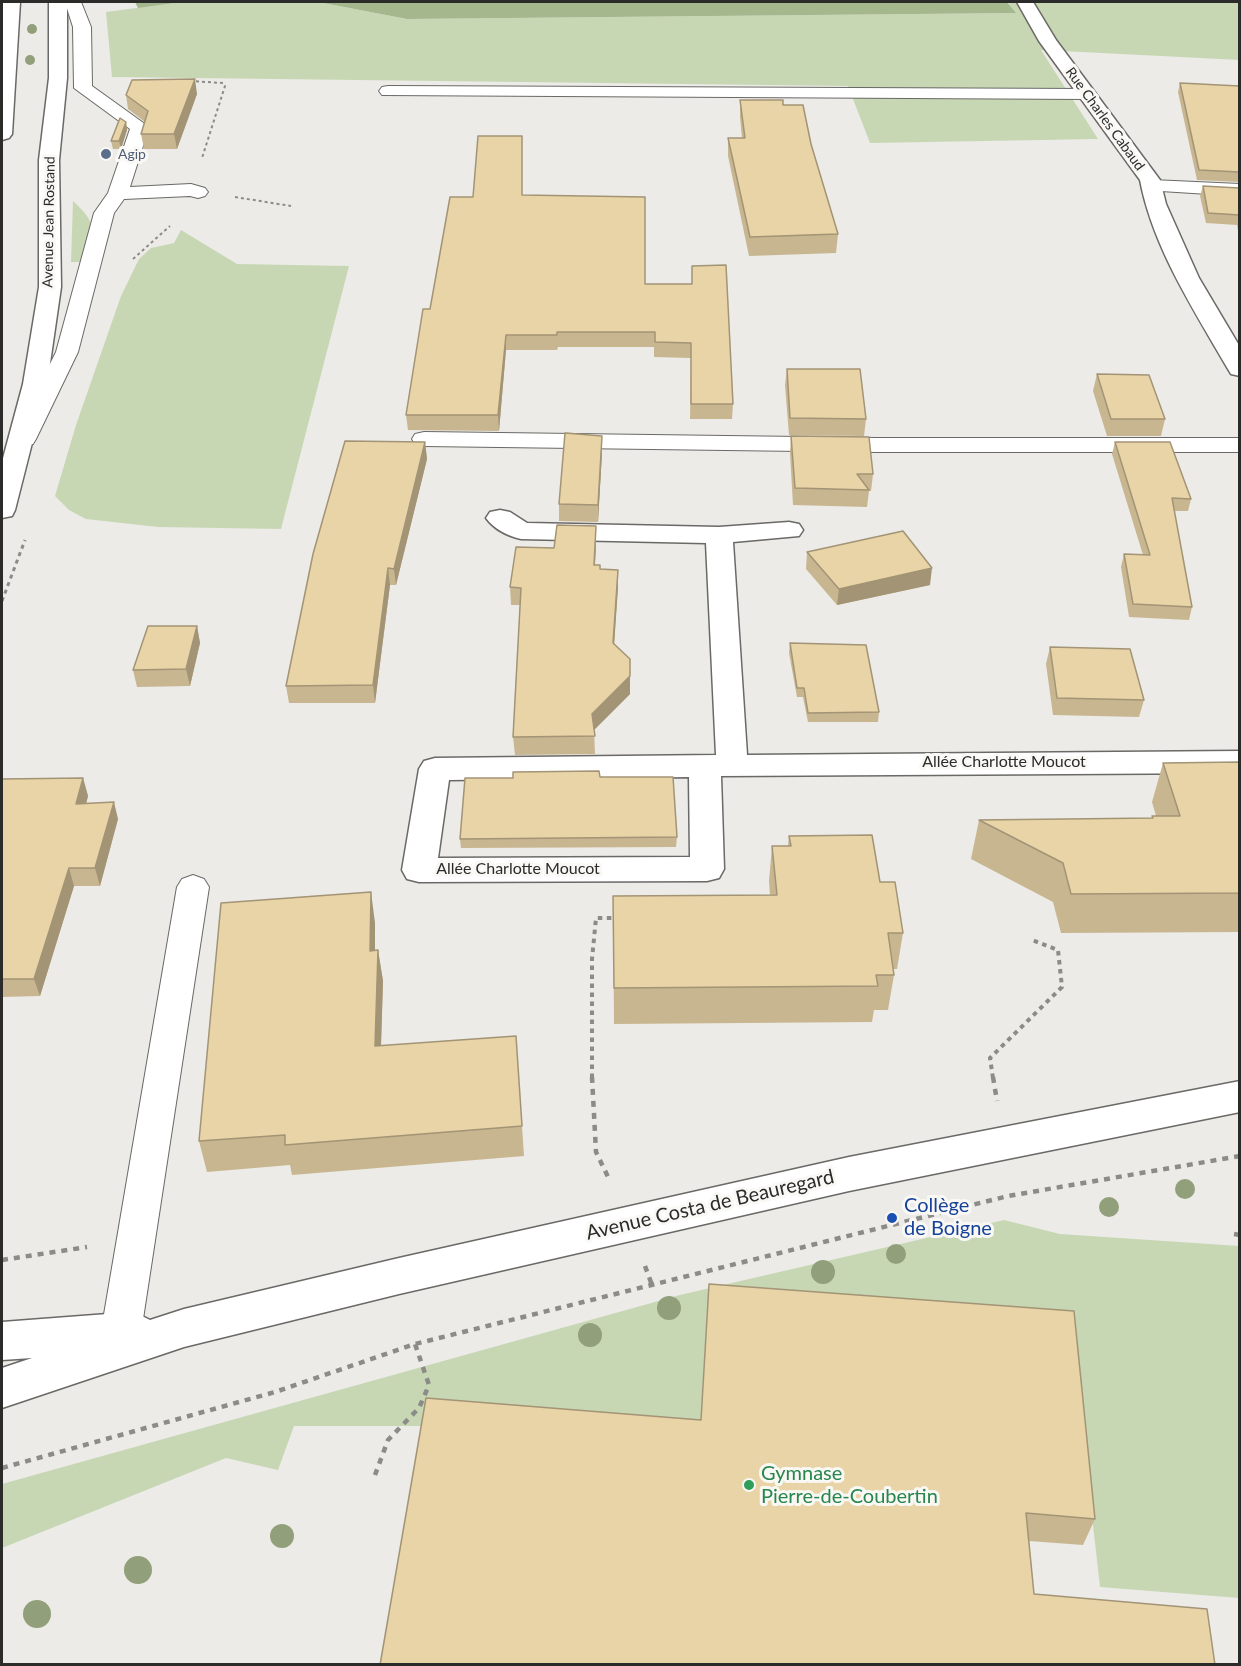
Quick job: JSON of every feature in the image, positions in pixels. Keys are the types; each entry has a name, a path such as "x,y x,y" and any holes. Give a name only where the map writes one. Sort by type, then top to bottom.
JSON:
{"main road":[{"path":"2,134 11,2"},
{"name":"Avenue Jean Rostand","path":"2,510 35,384 50,287 49,160 58,78 58,2"},
{"name":"Rue Charles Cabaud","path":"1025,2 1048,41 1150,180 1155,204 1188,278 1239,369"},
{"path":"500,518 521,531 719,535 789,530"},
{"name":"Allée Charlotte Moucot","path":"719,535 718,765 707,869 419,870 435,769 718,765 1239,762"},
{"name":"Avenue Costa de Beauregard","path":"2,1388 184,1328 849,1174 1239,1096"},
{"name":"Avenue Costa de Beauregard","path":"2,1341 184,1328"}],"lane":[{"path":"20,448 67,352 104,213 118,193 141,127 84,88 82,27 73,2"},
{"path":"388,91 1086,94"},
{"path":"1152,186 1239,190"},
{"path":"118,193 191,190 198,192"},
{"path":"424,439 855,445 1239,445"},
{"path":"121,1332 193,887"}],"path":[{"path":"198,192 291,206"},
{"path":"620,918 596,918 592,960 592,1088 596,1152 630,1223 652,1285"},
{"path":"1005,1143 990,1058 1062,987 1058,950 1032,940"},
{"path":"2,1468 275,1392 416,1344 1008,1196 1239,1156"},
{"path":"2,1260 134,1241"},
{"path":"375,1475 388,1440 419,1408 429,1385 416,1344"}],"green space":[{"path":"135,2 182,2 138,8"},
{"path":"182,2 318,2 407,19 1015,13 1008,2 1239,2 1240,60 1041,50 1098,139 870,143 848,86 112,77 106,12"},
{"path":"318,2 1007,2 1016,13 407,19"},
{"path":"73,201 87,216 91,228 82,262 71,262"},
{"path":"181,230 237,264 349,266 281,529 158,527 86,519 69,510 55,496 76,425 121,296 139,259 151,248 174,243"},
{"path":"1004,1220 1060,1234 1239,1246 1239,1598 1100,1587 1072,1339 707,1313 697,1482 430,1426 294,1426 278,1470 226,1458 2,1548 2,1484 680,1295"}],"building":[{"path":"195,79 174,134 141,134 148,111 126,95 132,80"},
{"path":"1180,83 1239,86 1239,172 1199,170"},
{"path":"740,100 783,100 783,105 803,105 811,144 838,234 750,237 728,138 745,138"},
{"path":"120,118 126,122 119,141 111,141"},
{"path":"478,136 522,136 522,195 645,197 645,284 692,284 692,266 726,265 733,404 691,404 691,343 655,342 655,332 557,332 557,335 506,335 498,415 406,415 423,309 430,309 450,197 473,197"},
{"path":"1203,186 1239,188 1239,215 1208,213"},
{"path":"787,369 860,369 866,419 790,418"},
{"path":"1097,374 1149,375 1165,419 1111,419"},
{"path":"565,433 602,436 598,505 559,504"},
{"path":"791,436 869,437 873,474 857,474 869,490 795,488"},
{"path":"345,441 425,442 394,569 388,568 373,685 286,686 313,554"},
{"path":"1115,442 1170,442 1191,499 1172,498 1192,607 1133,604 1124,554 1150,555"},
{"path":"557,525 596,526 594,565 600,565 600,569 618,570 613,643 630,659 630,676 592,714 595,736 513,737 521,588 510,587 516,547 554,548"},
{"path":"903,531 932,568 839,589 807,552"},
{"path":"148,626 197,626 186,669 133,670"},
{"path":"790,643 866,645 879,712 808,713 804,688 797,688"},
{"path":"1050,647 1130,649 1144,700 1057,698"},
{"path":"1239,762 1239,893 1071,894 1063,863 979,820 1180,816 1163,763"},
{"path":"599,771 600,777 673,777 677,837 460,839 465,778 513,778 513,772"},
{"path":"83,778 76,804 114,802 95,868 69,868 34,979 2,979 2,779"},
{"path":"872,835 880,882 895,882 903,933 888,933 894,975 876,975 878,986 614,988 613,896 777,895 772,846 791,846 789,836"},
{"path":"371,892 370,951 378,950 375,1046 516,1036 522,1126 285,1145 285,1135 199,1141 221,903"},
{"name":"Gymnase Pierre-de-Coubertin","path":"709,1284 1074,1311 1095,1519 1026,1513 1034,1594 1207,1609 1215,1665 380,1665 426,1398 701,1420"}],"place":[{"name":"Agip","path":"106,154"},
{"name":"Collège de Boigne","path":"892,1218"},
{"name":"Gymnase Pierre-de-Coubertin","path":"749,1485"}]}
